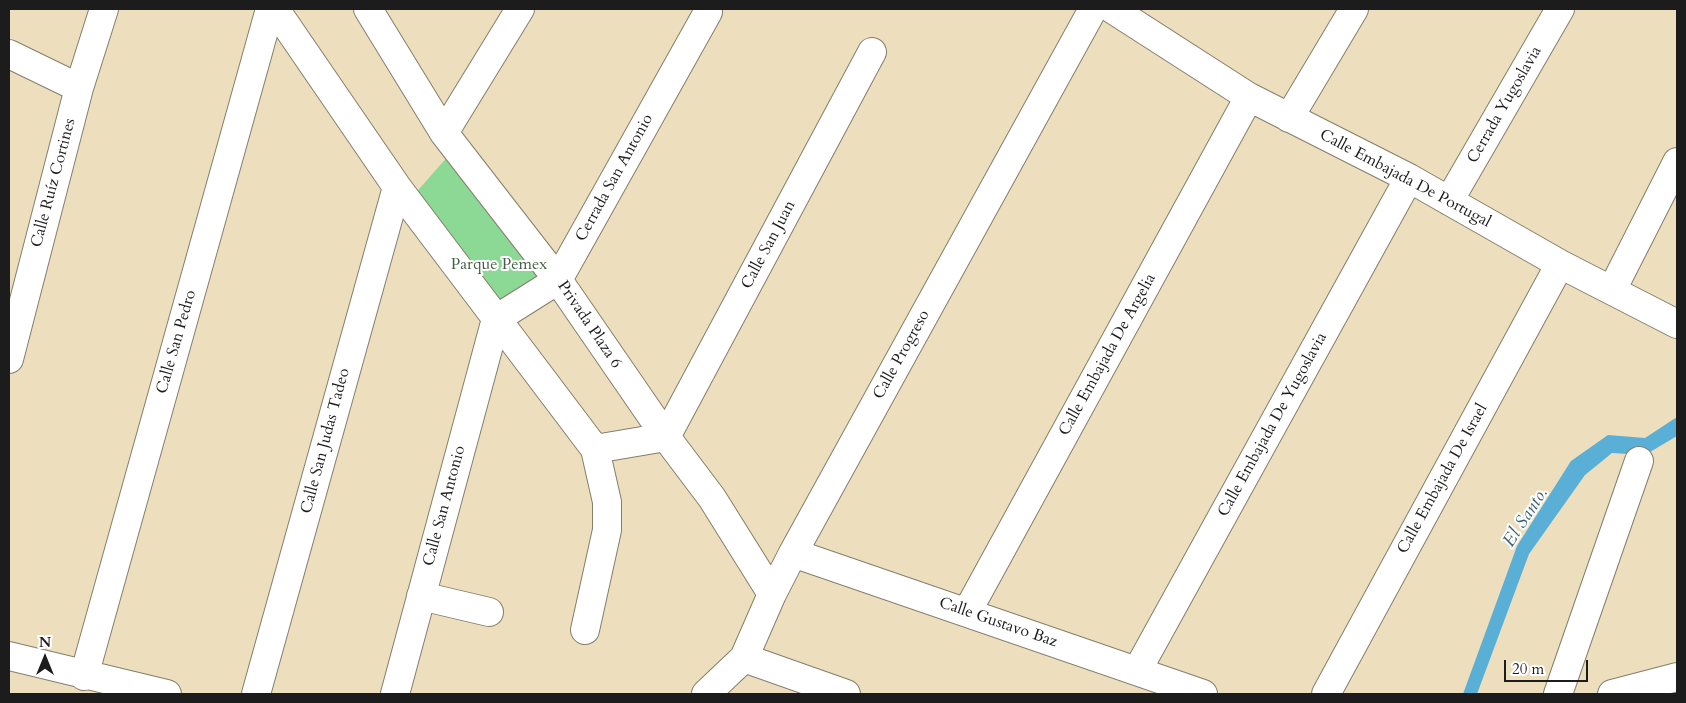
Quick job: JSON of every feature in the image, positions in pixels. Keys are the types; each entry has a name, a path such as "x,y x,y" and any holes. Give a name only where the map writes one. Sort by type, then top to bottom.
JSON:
{"street":[{"name":"Calle Ruíz Cortines","path":"9,359 79,88 104,9"},
{"name":"Calle San Pedro","path":"84,676 270,9"},
{"path":"275,9 397,187 595,449 607,502 607,530 585,630"},
{"name":"Privada Plaza 6","path":"368,9 444,133 558,280 666,437 712,498 772,594"},
{"path":"444,133 520,9"},
{"name":"Calle Progreso","path":"706,694 744,658 772,594 793,553 1093,9"},
{"name":"Calle Embajada De Portugal","path":"1112,9 1143,18 1249,97 1409,178 1560,264 1677,324"},
{"path":"1289,118 1354,9"},
{"name":"Cerrada Yugoslavia","path":"1449,201 1560,9"},
{"name":"Cerrada San Antonio","path":"496,319 558,280 708,12"},
{"name":"Calle San Juan","path":"666,437 872,52"},
{"path":"9,54 79,88"},
{"name":"Calle Embajada De Argelia","path":"967,612 1249,97"},
{"path":"1612,290 1677,162"},
{"name":"Calle Embajada De Yugoslavia","path":"1137,671 1409,178"},
{"name":"Calle San Judas Tadeo","path":"256,694 397,187"},
{"name":"Calle Embajada De Israel","path":"1326,694 1560,264"},
{"name":"Calle San Antonio","path":"395,694 496,319"},
{"path":"595,449 666,437"},
{"path":"1558,694 1639,461"},
{"name":"Calle Gustavo Baz","path":"793,553 1203,694"},
{"path":"421,596 488,612"},
{"path":"9,656 84,676 167,694"},
{"path":"744,658 846,694"},
{"path":"1612,694 1677,677"}],"green space":[{"name":"Parque Pemex","path":"449,155 540,273 500,309 413,196"}],"water":[{"path":"1677,417 1677,436 1645,455 1612,453 1585,475 1529,554 1477,694 1463,694 1517,546 1571,461 1608,435 1645,438"}],"water label":[{"name":"El Santo.","path":"1526,518"}]}
